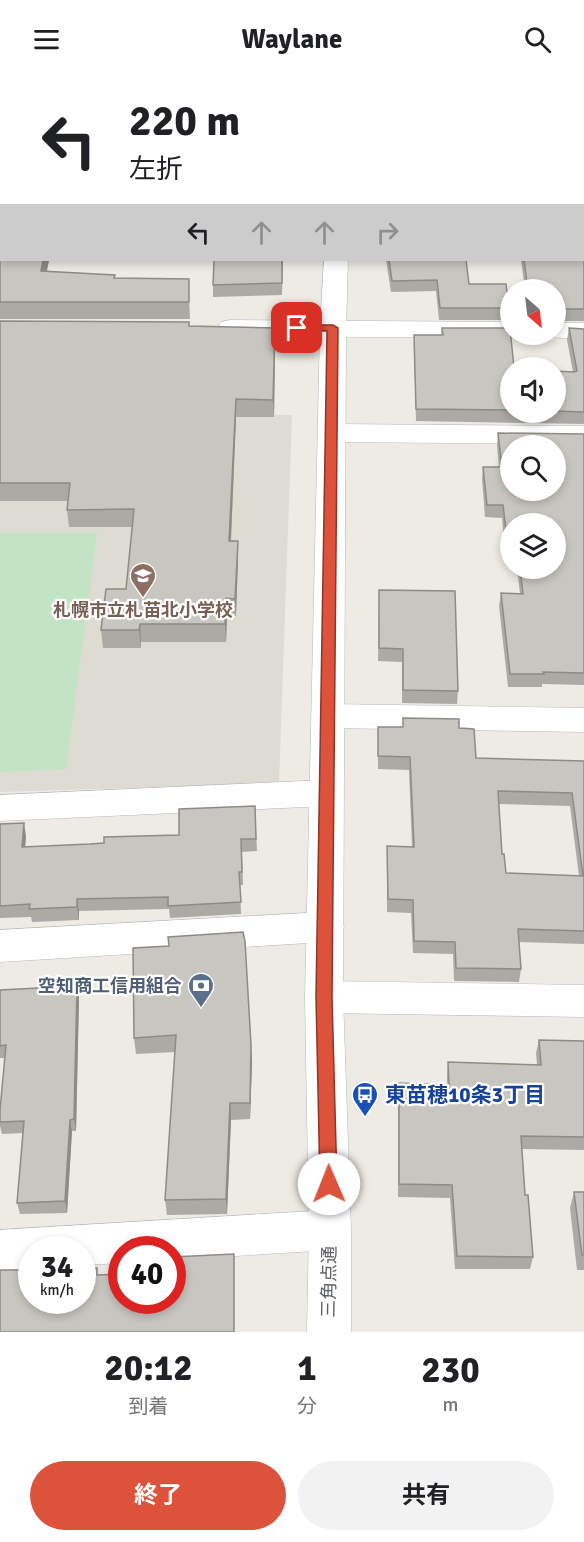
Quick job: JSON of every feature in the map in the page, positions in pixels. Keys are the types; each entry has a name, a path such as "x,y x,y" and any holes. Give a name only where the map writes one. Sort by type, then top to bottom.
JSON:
{"street":[{"name":"三角点通","path":"329,1332 330,1230 324,997 333,328 336,261"},
{"path":"202,328 500,330"},
{"path":"566,331 584,331"},
{"path":"333,433 584,435"},
{"path":"328,716 584,720"},
{"path":"0,808 327,793"},
{"path":"0,946 325,927"},
{"path":"324,997 584,1000"},
{"path":"0,1250 330,1230"}],"shaded area":[{"name":"札幌市立札苗北小学校","path":"0,414 292,415 279,783 0,792"}],"green space":[{"path":"0,533 97,533 66,769 0,772"}],"building":[{"path":"0,261 43,261 41,271 115,275 114,278 189,279 189,302 0,302"},
{"path":"214,261 282,261 282,283 213,285"},
{"path":"389,261 466,261 469,284 500,284 500,308 440,308 437,280 392,281"},
{"path":"524,261 584,261 584,309 566,309 566,279 527,279"},
{"path":"0,321 189,322 189,326 275,328 273,400 236,399 229,541 238,541 235,599 226,598 225,624 140,624 139,630 101,630 106,589 126,589 134,509 67,510 70,483 0,483"},
{"path":"442,328 500,328 500,345 512,345 513,357 500,357 500,410 416,409 414,335 443,335"},
{"path":"569,328 584,329 584,412 566,411 566,372 577,371"},
{"path":"498,433 584,434 584,673 510,674 501,593 523,594 521,579 566,579 566,513 504,513 503,505 487,505 483,467 500,467 500,501 566,501 566,435 500,435 500,450"},
{"path":"379,590 455,591 458,691 403,690 403,649 379,648"},
{"path":"403,718 459,719 459,728 474,729 476,758 584,761 584,931 518,929 521,969 456,968 455,942 414,941 413,900 388,899 387,846 414,847 410,757 378,756 378,727 403,727","holes":["498,791 572,793 583,876 506,873 504,854 502,854"]},
{"path":"255,806 256,839 241,839 242,872 239,872 241,902 168,906 168,897 77,899 77,907 29,909 30,904 0,906 0,824 24,823 22,847 90,844 104,843 104,837 179,835 179,809"},
{"path":"243,932 251,1045 250,1103 230,1103 226,1199 165,1200 176,1035 134,1038 133,948 169,946 168,937"},
{"path":"77,986 74,1119 70,1120 65,1201 17,1203 24,1121 0,1122 6,1045 0,1046 0,990"},
{"path":"539,1040 584,1041 584,1137 521,1136 525,1195 528,1195 533,1257 457,1256 452,1185 399,1184 399,1083 449,1085 448,1062 541,1065"},
{"path":"574,1192 584,1192 584,1255 582,1255"},
{"path":"234,1254 234,1332 0,1332 0,1270 18,1270 18,1314 96,1314 97,1268 97,1275 108,1275 108,1314 186,1314 186,1256"}],"place":[{"name":"札幌市立札苗北小学校","path":"143,599"},
{"name":"空知商工信用組合","path":"201,1009"},
{"name":"東苗穂10条3丁目","path":"365,1118"}],"route":[{"path":"297,328 333,328 324,997 329,1184"}]}
